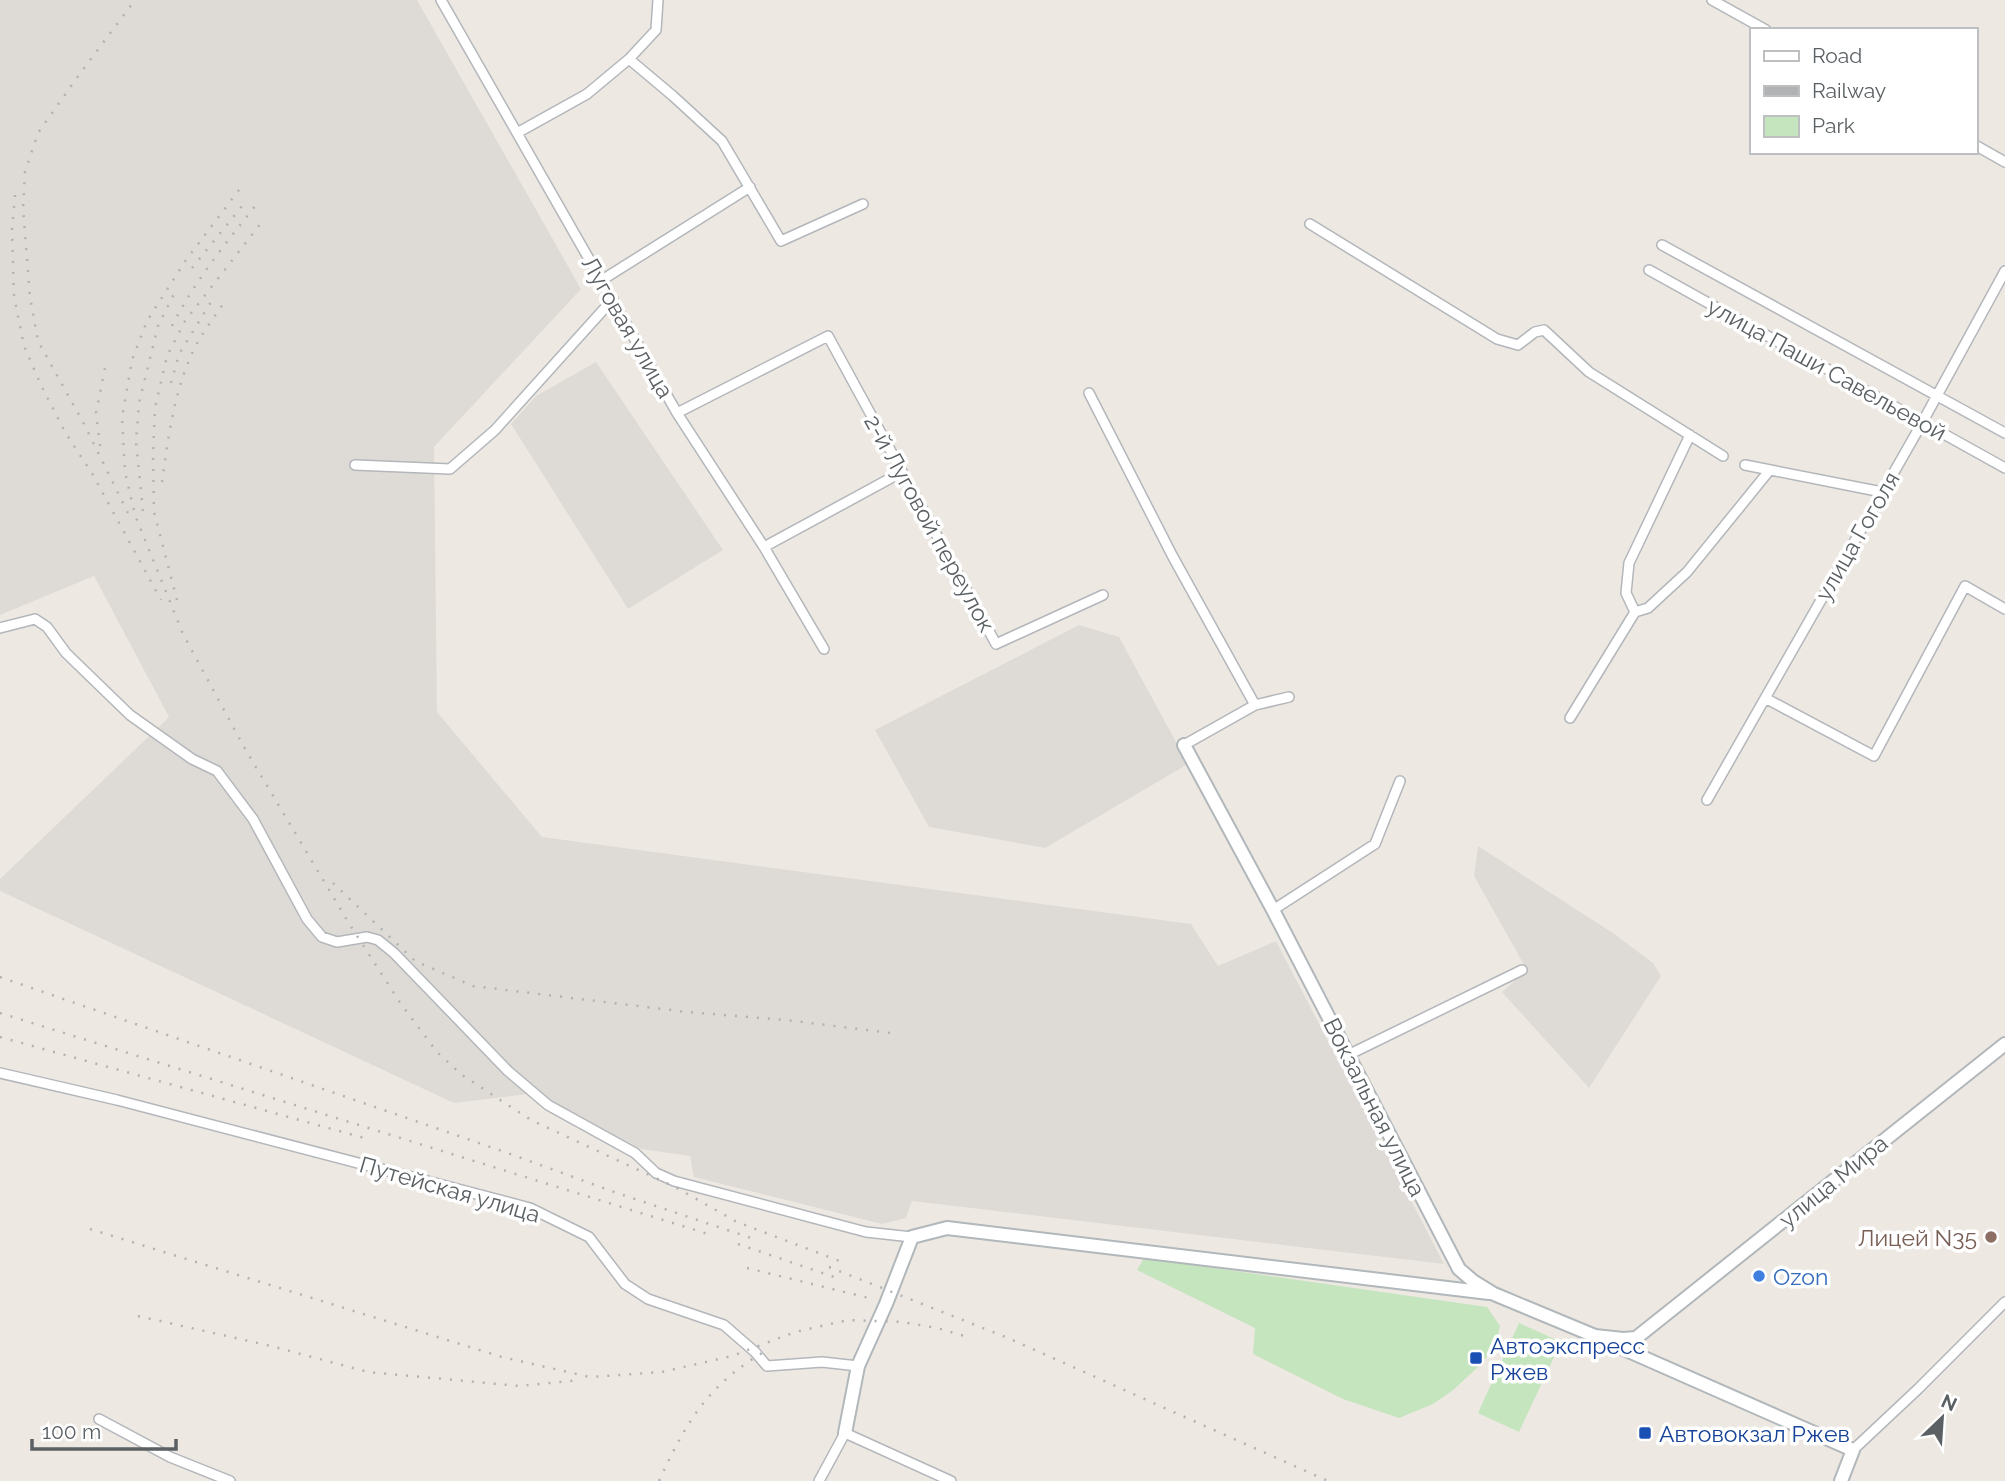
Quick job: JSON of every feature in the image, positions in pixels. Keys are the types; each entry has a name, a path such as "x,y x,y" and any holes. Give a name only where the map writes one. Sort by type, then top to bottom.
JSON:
{"street":[{"name":"Луговая улица","path":"441,0 677,413 764,547 824,649"},
{"path":"517,133 587,93 629,59 656,30 658,0"},
{"path":"1712,0 1762,28"},
{"path":"629,59 722,141 781,241 863,204"},
{"path":"1977,146 2005,162"},
{"path":"602,280 750,187"},
{"path":"1310,225 1497,339 1518,345 1535,332 1544,330 1589,372 1723,456"},
{"name":"улица Паши Савельевой","path":"1662,245 2005,433"},
{"name":"улица Паши Савельевой","path":"1648,270 2005,468"},
{"name":"улица Гоголя","path":"1707,800 1922,423 2005,271"},
{"path":"355,465 450,469 495,430 613,299"},
{"name":"2-й Луговой переулок","path":"677,413 828,336 996,644 1103,595"},
{"path":"1089,393 1173,557 1255,705"},
{"path":"1635,612 1626,593 1629,563 1690,435"},
{"path":"1745,465 1882,492"},
{"path":"1570,718 1635,612 1647,608 1687,572 1769,471"},
{"path":"764,547 902,472"},
{"path":"1765,698 1874,756 1965,586 2005,609"},
{"path":"0,628 35,619 47,626 66,653 130,715 192,759 217,771 253,819 307,919 322,937 337,942 358,937 378,940 394,953 508,1071 548,1105 635,1153 656,1173 674,1181 866,1232 912,1237 947,1228 1494,1294"},
{"path":"1184,745 1255,705 1289,697"},
{"name":"Вокзальная улица","path":"1184,745 1460,1269 1494,1294 1595,1336 1636,1338 1662,1318"},
{"path":"1273,910 1375,844 1400,781"},
{"path":"1348,1055 1522,970"},
{"name":"улица Мира","path":"1662,1318 2005,1044"},
{"name":"Путейская улица","path":"0,1073 144,1107 530,1208 589,1237 625,1284 648,1299 724,1325 767,1366 822,1362 858,1366"},
{"path":"819,1481 845,1433 858,1366 912,1237"},
{"path":"1841,1481 1853,1450 2005,1302"},
{"path":"1650,1360 1642,1348 1642,1343 1662,1318"},
{"path":"1595,1336 1853,1450"},
{"path":"99,1419 170,1457 230,1481"},
{"path":"845,1433 951,1481"}],"shaded area":[{"path":"0,0 417,0 581,289 434,447 437,712 542,837 1191,924 1218,966 1276,941 1444,1264 912,1201 906,1218 882,1224 694,1177 690,1156 641,1149 537,1093 454,1103 0,891 0,879 169,717 94,576 0,615"},
{"path":"596,362 723,550 628,609 511,424 536,396"},
{"path":"1079,625 1119,637 1188,764 1045,848 929,827 875,730"},
{"path":"1478,846 1613,933 1653,963 1661,976 1589,1088 1502,992 1527,970 1474,876"}],"green space":[{"path":"1144,1258 1487,1307 1500,1326 1495,1347 1452,1391 1433,1404 1399,1418 1343,1399 1253,1354 1255,1328 1137,1270"},
{"path":"1519,1323 1561,1342 1519,1432 1478,1413"}],"railway":[{"path":"128,513 84,424 38,341 30,297 23,208 25,172 38,133 135,0"},
{"path":"239,190 186,260 147,321 132,360 122,418 125,472 135,515 183,634 244,747 350,925 401,1004 437,1052 462,1075 531,1120 675,1187 737,1222 845,1263"},
{"path":"15,195 12,230 14,296 24,346 65,432 93,475 161,600"},
{"path":"192,268 247,200"},
{"path":"172,326 200,279 256,205"},
{"path":"177,600 154,512 155,408 167,356 185,321 265,218"},
{"path":"143,511 136,442 139,403 158,326 174,294"},
{"path":"171,383 179,354 211,302"},
{"path":"162,482 170,428 184,372 199,340 223,304"},
{"path":"100,446 96,413 105,368"},
{"path":"333,883 415,961 473,986 899,1034"},
{"path":"0,977 754,1239"},
{"path":"0,1013 708,1234"},
{"path":"0,1037 368,1139"},
{"path":"90,1229 502,1357 590,1377 662,1372 732,1356 795,1332 848,1320 902,1322 968,1337"},
{"path":"738,1244 837,1278"},
{"path":"829,1267 1008,1338 1328,1481"},
{"path":"747,1268 873,1299"},
{"path":"138,1316 271,1346 368,1372 519,1386 580,1380"},
{"path":"659,1481 690,1421 702,1405 730,1375 769,1349"}],"place":[{"name":"Лицей N35","path":"1991,1237"},
{"name":"Ozon","path":"1759,1276"},
{"name":"Автоэкспресс Ржев","path":"1476,1358"},
{"name":"Автовокзал Ржев","path":"1645,1433"}]}
